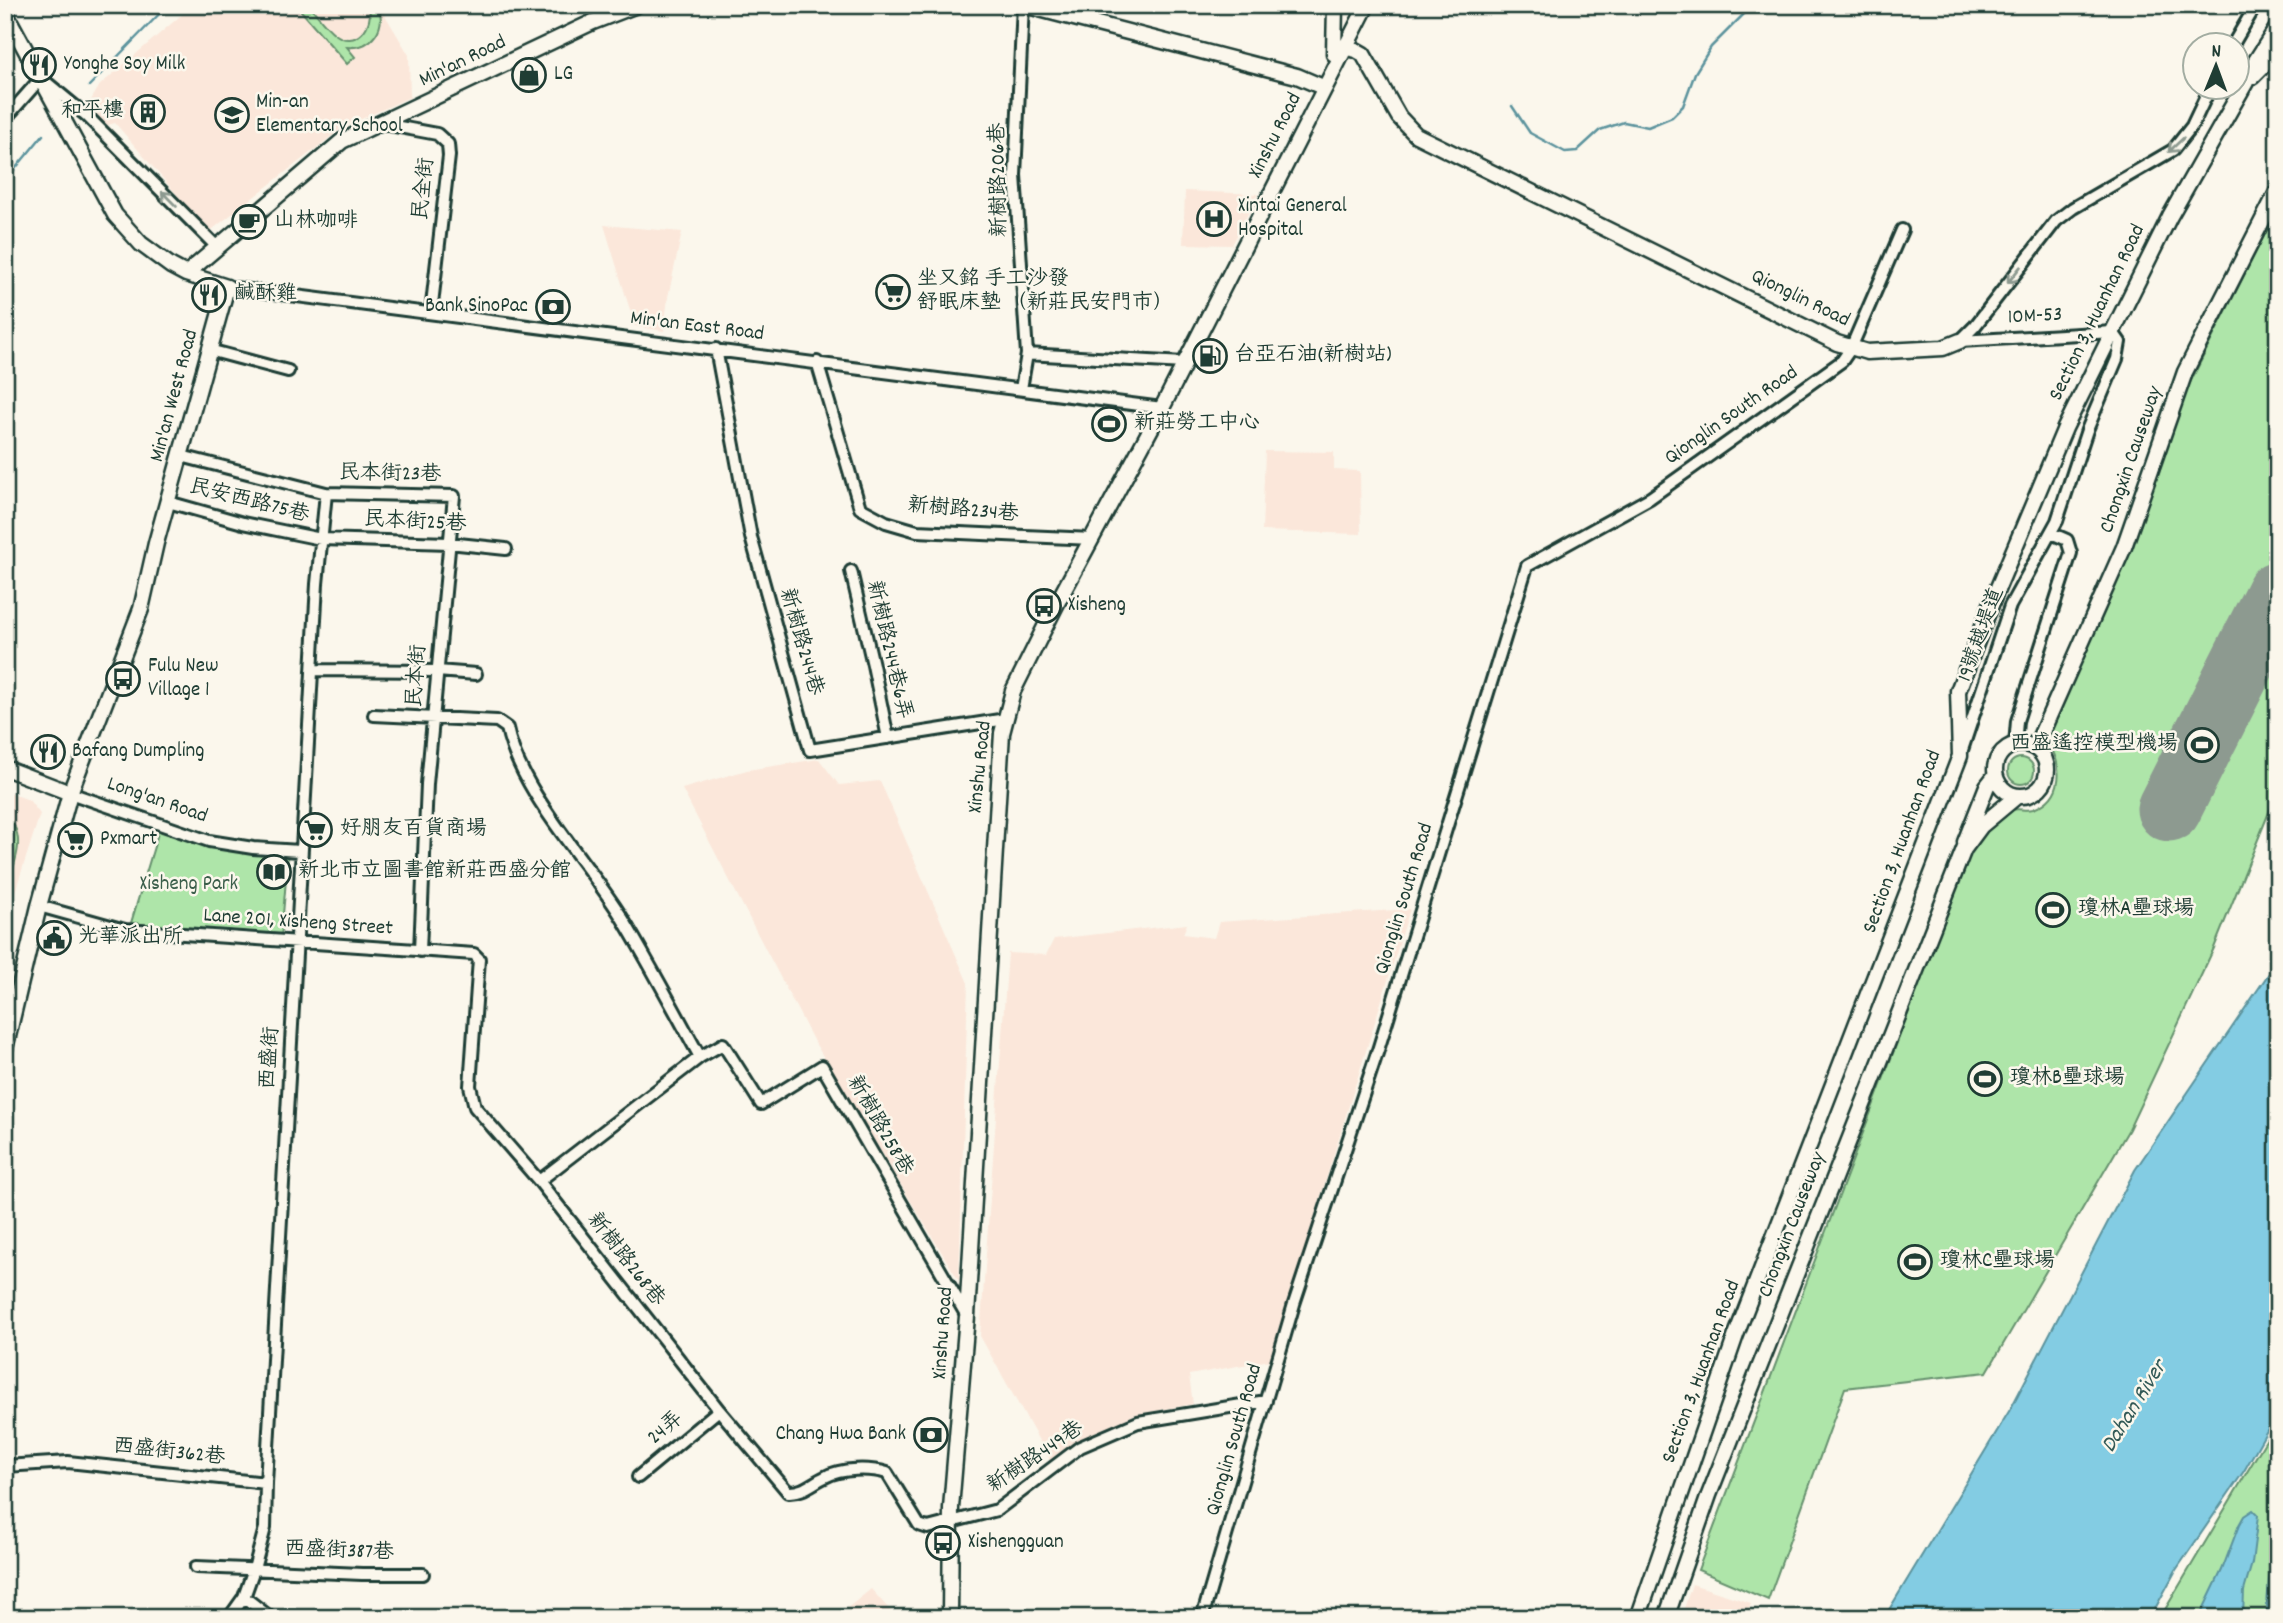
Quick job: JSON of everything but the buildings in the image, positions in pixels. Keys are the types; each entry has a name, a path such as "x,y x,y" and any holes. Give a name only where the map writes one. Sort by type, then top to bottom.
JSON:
{"street":[{"name":"Min'an Road","path":"186,274 342,141 425,104 593,22 638,5"},
{"path":"1024,5 1327,82"},
{"name":"新樹路206巷","path":"1021,389 1027,354 1016,175 1024,5"},
{"path":"1335,5 1340,46"},
{"path":"1340,46 1367,5"},
{"path":"2240,32 2256,5"},
{"path":"5,12 115,215 141,244 186,274 227,287"},
{"name":"Section 3, Huanhan Road","path":"2252,69 2278,26"},
{"name":"Xinshu Road","path":"950,1618 951,1523 967,1316 1002,733 1013,691 1162,408 1327,82 1340,46"},
{"name":"Qionglin Road","path":"1340,46 1363,54 1399,117 1416,135 1852,348 1867,352 1930,349 1950,347 1960,341"},
{"path":"2252,76 2278,51"},
{"path":"5,119 41,78"},
{"path":"41,78 87,116 218,248"},
{"path":"1960,341 1975,326 2056,221 2073,208 2173,150 2188,132 2203,102"},
{"name":"Section 3, Huanhan Road","path":"1638,1618 1736,1335 1960,756 1958,691 1994,597 2065,428 2170,216 2235,102"},
{"name":"民全街","path":"378,123 437,134 448,144 449,156 431,313"},
{"name":"Chongxin Causeway","path":"1964,849 1981,827 2017,796 2027,796 2043,784 2047,764 2035,748 2124,547 2185,372 2278,190"},
{"path":"1852,348 1902,230"},
{"name":"Min'an East Road","path":"227,287 1162,408"},
{"name":"Min'an West Road","path":"5,1049 39,906 70,793 141,609 227,287"},
{"name":"10M-53","path":"1960,341 2113,332"},
{"name":"19號越堤道","path":"1960,756 2010,606 2051,533 2087,430 2117,359 2120,342 2113,332"},
{"name":"Qionglin South Road","path":"1202,1618 1294,1304 1436,866 1527,566 1650,498 1842,361 1852,348"},
{"name":"新樹路244巷","path":"716,349 751,537 810,750 1006,719"},
{"path":"209,350 288,370"},
{"path":"1027,354 1184,363"},
{"name":"新樹路234巷","path":"817,362 860,508 886,522 917,531 1093,538"},
{"path":"181,456 326,493"},
{"name":"民本街23巷","path":"326,493 454,496"},
{"name":"西盛街","path":"229,1618 244,1597 265,1528 298,944 300,851 326,493"},
{"name":"民本街","path":"420,951 437,671 454,496"},
{"name":"民安西路75巷","path":"168,502 243,523 321,539"},
{"path":"2035,748 2015,744 2017,722 2071,553 2067,540 2051,533"},
{"name":"民本街25巷","path":"321,539 449,542 506,549"},
{"name":"新樹路244巷6弄","path":"850,570 888,738"},
{"path":"312,670 476,674"},
{"path":"374,715 497,721 507,729 510,743 536,796 620,915 700,1057 539,1181"},
{"name":"Chongxin Causeway","path":"1666,1618 1709,1495 1964,849 1966,834 1994,776 1999,756 2015,744"},
{"name":"Long'an Road","path":"5,768 209,841 253,848 300,851"},
{"path":"1994,776 2007,792 2017,796"},
{"name":"Lane 201, Xisheng Street","path":"39,906 125,930 474,954"},
{"name":"新樹路268巷","path":"474,954 479,958 470,1086 475,1107 539,1181 719,1410 788,1492 798,1492 828,1475 876,1470 887,1473 919,1525 928,1528 951,1523"},
{"name":"新樹路258巷","path":"700,1057 723,1044 761,1104 822,1066 967,1316"},
{"name":"新樹路449巷","path":"951,1523 997,1510 1080,1447 1138,1422 1266,1401"},
{"name":"24弄","path":"638,1477 719,1410"},
{"name":"西盛街362巷","path":"5,1465 68,1462 266,1483"},
{"name":"西盛街387巷","path":"196,1567 423,1574"},
{"path":"244,1597 271,1618"}],"shaded area":[{"name":"Min-an Elementary School","path":"193,5 379,5 409,55 410,97 342,128 209,232 115,123 105,126 88,105 100,85"},
{"name":"Xintai General Hospital","path":"1185,191 1258,194 1232,245 1183,244"},
{"path":"604,225 682,232 668,297 664,331 635,326"},
{"path":"1265,451 1334,452 1334,470 1360,471 1361,534 1262,531"},
{"path":"819,759 839,785 880,781 968,983 959,1281 812,1038 682,789 747,770"},
{"path":"5,791 29,800 40,814 5,923"},
{"path":"1410,909 1270,1360 1189,1375 1193,1404 1133,1415 1051,1462 980,1336 1008,953 1046,955 1054,939 1187,924 1183,934 1214,938 1219,922"},
{"path":"1692,1584 1751,1603 1746,1618 1681,1618"},
{"path":"871,1589 897,1618 835,1618"}],"green space":[{"path":"296,5 309,5 331,31 342,38 350,39 362,33 366,27 370,13 368,5 378,5 379,29 364,45 347,47 355,57 347,64"},
{"path":"2278,208 2278,790 2214,948 2129,1129 1987,1372 1845,1388 1768,1600 1698,1570 1973,841 2008,812 2014,809 2033,809 2043,804 2056,788 2056,759 2046,741 2144,517 2143,476"},
{"path":"2021,758 2031,761 2034,771 2031,781 2021,784 2011,781 2008,771 2011,761"},
{"path":"5,815 13,823 18,842 15,862 5,892 5,862 10,837 5,829"},
{"name":"Xisheng Park","path":"159,830 218,848 288,856 281,938 131,923"},
{"path":"2278,1420 2278,1618 2160,1618"}],"water":[{"name":"Dahan River","path":"2278,960 2278,1411 2244,1471 2176,1570 2150,1618 1884,1618 2011,1408 2135,1170"},
{"path":"2253,1510 2258,1515 2252,1563 2244,1591 2243,1618 2199,1618 2222,1570 2239,1525 2244,1516"},
{"path":"2278,1542 2278,1618 2266,1618 2269,1580"}],"waterway":[{"path":"89,86 168,5"},
{"path":"1512,106 1530,133 1565,152 1577,151 1600,130 1624,122 1648,127 1672,117 1683,106 1695,73 1711,47 1746,12 1757,5"},
{"path":"5,185 43,135"}],"runway":[{"path":"2169,809 2278,593"}],"place":[{"name":"Yonghe Soy Milk","path":"39,65"},
{"name":"LG","path":"529,75"},
{"name":"和平樓","path":"148,112"},
{"name":"Min-an Elementary School","path":"232,115"},
{"name":"Xintai General Hospital","path":"1214,219"},
{"name":"山林咖啡","path":"249,222"},
{"name":"坐又銘 手工沙發 舒眠床墊 （新莊民安門市）","path":"893,292"},
{"name":"鹹酥雞","path":"209,295"},
{"name":"Bank SinoPac","path":"553,307"},
{"name":"台亞石油(新樹站)","path":"1210,356"},
{"name":"新莊勞工中心","path":"1109,424"},
{"name":"Xisheng","path":"1044,606"},
{"name":"Fulu New Village 1","path":"123,679"},
{"name":"西盛遙控模型機場","path":"2202,745"},
{"name":"Bafang Dumpling","path":"48,752"},
{"name":"好朋友百貨商場","path":"315,830"},
{"name":"Pxmart","path":"75,840"},
{"name":"新北市立圖書館新莊西盛分館","path":"274,872"},
{"name":"瓊林A壘球場","path":"2053,910"},
{"name":"光華派出所","path":"54,938"},
{"name":"瓊林B壘球場","path":"1985,1079"},
{"name":"瓊林C壘球場","path":"1915,1262"},
{"name":"Chang Hwa Bank","path":"931,1435"},
{"name":"Xishengguan","path":"943,1543"}]}
